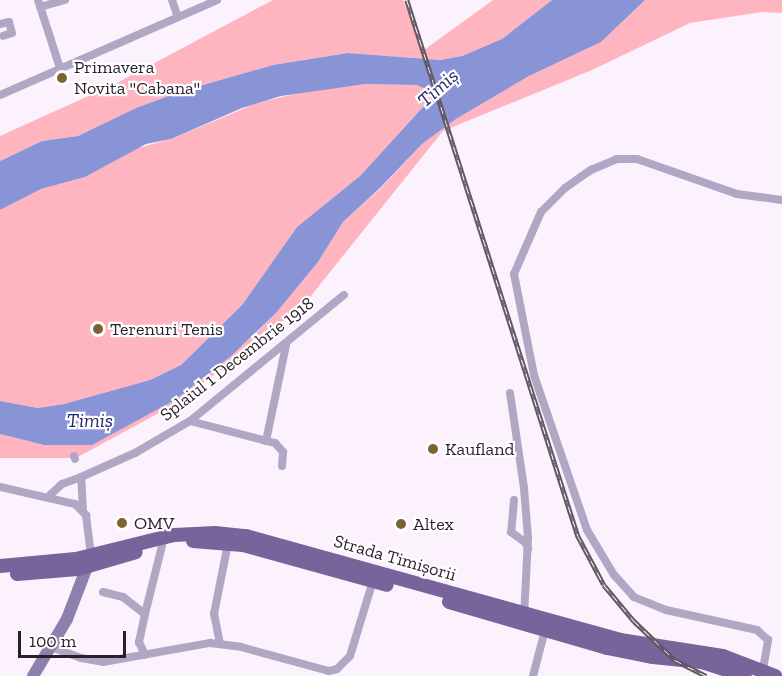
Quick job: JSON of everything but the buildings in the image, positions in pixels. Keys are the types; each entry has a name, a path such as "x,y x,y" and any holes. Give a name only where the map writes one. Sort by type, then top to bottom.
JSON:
{"main road":[{"name":"Strada Timișorii","path":"0,574 57,572 174,535 215,532 246,536 524,619"},
{"name":"Strada Timișorii","path":"0,566 90,561 187,541 228,543 546,625 630,653 718,666 746,676"},
{"name":"Strada Timișorii","path":"546,625 631,642 723,656 766,674"}],"street":[{"path":"60,68 39,4 65,0"},
{"path":"172,0 178,17"},
{"path":"0,95 217,0"},
{"path":"0,24 9,22 12,33 3,36"},
{"path":"766,674 768,640 757,630 666,610 634,597 614,575 587,530 534,375 514,274 541,212 565,188 591,170 617,159 637,159 737,194 782,200"},
{"name":"Splaiul 1 Decembrie 1918","path":"48,497 62,484 135,453 190,421 286,345 344,295"},
{"path":"266,441 286,345"},
{"path":"265,362 282,364"},
{"path":"510,393 524,488 528,548 524,619"},
{"path":"190,421 280,446 283,452 282,466"},
{"path":"33,676 71,610 90,561 81,477"},
{"path":"0,487 75,504 83,511"},
{"path":"514,500 512,532 525,542 528,548"},
{"path":"220,644 214,614 228,543"},
{"path":"145,655 139,642 162,546"},
{"path":"51,647 81,658 103,662 210,643 329,671 337,669 350,656 373,581"},
{"path":"103,592 123,597 145,614"},
{"path":"533,676 546,625"}],"shaded area":[{"path":"273,0 403,0 424,50 493,0 552,0 502,39 462,56 440,60 348,53 273,65 182,91 136,108 78,136 42,141 0,161 0,136 115,84"},
{"path":"645,0 782,0 782,13 762,12 690,23 592,70 443,131 310,297 257,344 168,408 76,458 0,458 0,434 44,445 91,445 175,400 256,333 276,313 318,262 343,222 382,187 422,144 456,119 529,76 601,42"},
{"path":"365,84 416,85 433,91 434,95 360,176 297,227 242,305 181,365 150,380 64,404 38,408 0,401 0,210 41,189 85,177 138,148 171,139 257,103 307,91"}],"water":[{"name":"Timiș","path":"552,0 645,0 601,42 529,76 456,119 422,144 343,222 318,262 276,313 231,356 175,400 92,445 44,445 0,434 0,401 38,408 64,404 150,380 181,365 242,305 297,227 360,176 434,95 432,91 416,85 365,84 281,96 242,108 171,139 146,144 85,177 41,189 0,210 0,161 42,141 78,136 136,108 182,91 273,65 348,53 440,60 462,56 502,39"}],"railway":[{"path":"407,0 578,536 604,585 634,621 675,660 706,676"}],"place":[{"name":"Primavera Novita \"Cabana\"","path":"62,78"},
{"name":"Terenuri Tenis","path":"98,329"},
{"name":"Kaufland","path":"433,449"},
{"name":"OMV","path":"122,523"},
{"name":"Altex","path":"401,524"}]}
